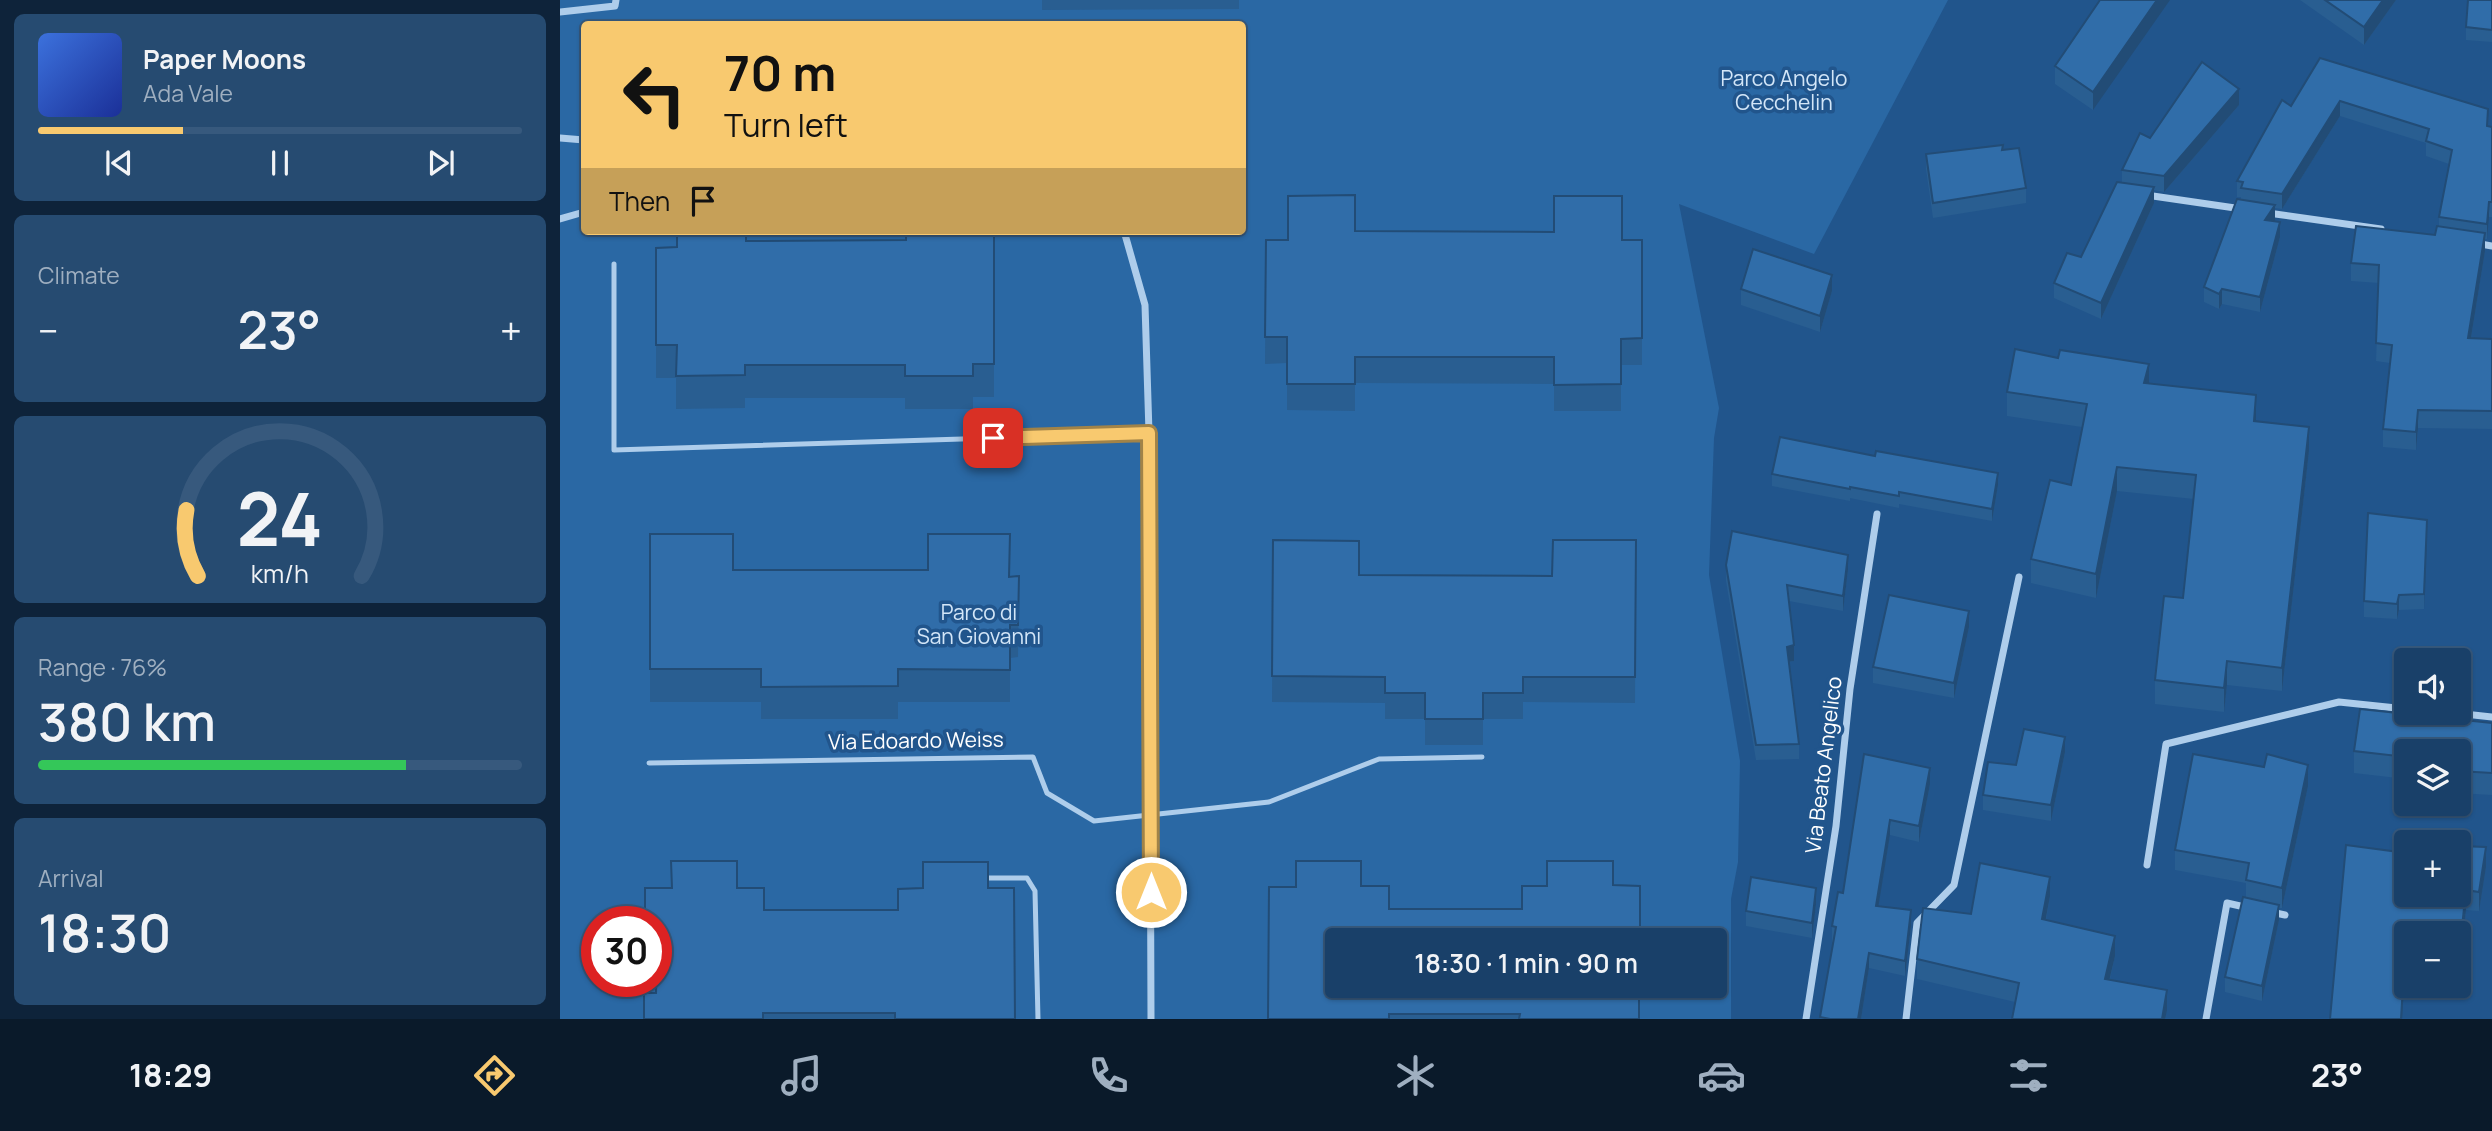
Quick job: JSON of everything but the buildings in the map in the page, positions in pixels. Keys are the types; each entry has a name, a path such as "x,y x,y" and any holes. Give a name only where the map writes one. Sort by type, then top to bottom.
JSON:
{"street":[{"path":"560,12 615,6 616,0"},
{"path":"560,138 581,140"},
{"path":"2131,193 2251,211"},
{"path":"2265,212 2385,230"},
{"path":"560,219 581,213"},
{"path":"1125,235 1145,305 1149,433 1151,1019"},
{"path":"2465,242 2492,246"},
{"name":"Via Beato Angelico","path":"1806,1019 1836,826 1850,689 1877,514"},
{"path":"1906,1019 1917,923 1954,885 2020,577"},
{"path":"2147,865 2166,744 2339,702 2394,708"},
{"path":"2471,714 2492,716"},
{"path":"2206,1019 2227,904 2286,915"}],"lane":[{"path":"614,264 614,450 1149,433"},
{"name":"Via Edoardo Weiss","path":"649,763 1033,757 1047,793 1094,821 1269,802 1379,759 1482,757"},
{"path":"976,878 1027,878 1035,891 1038,1019"}],"green space":[{"name":"Parco di San Giovanni","path":"560,0 1948,0 1814,254 1679,204 1719,408 1714,438 1709,575 1740,761 1738,862 1731,899 1731,1019 560,1019"}],"route":[{"path":"993,438 1149,433 1151,892"}],"park label":[{"name":"Parco Angelo Cecchelin","path":"1784,91"}]}
